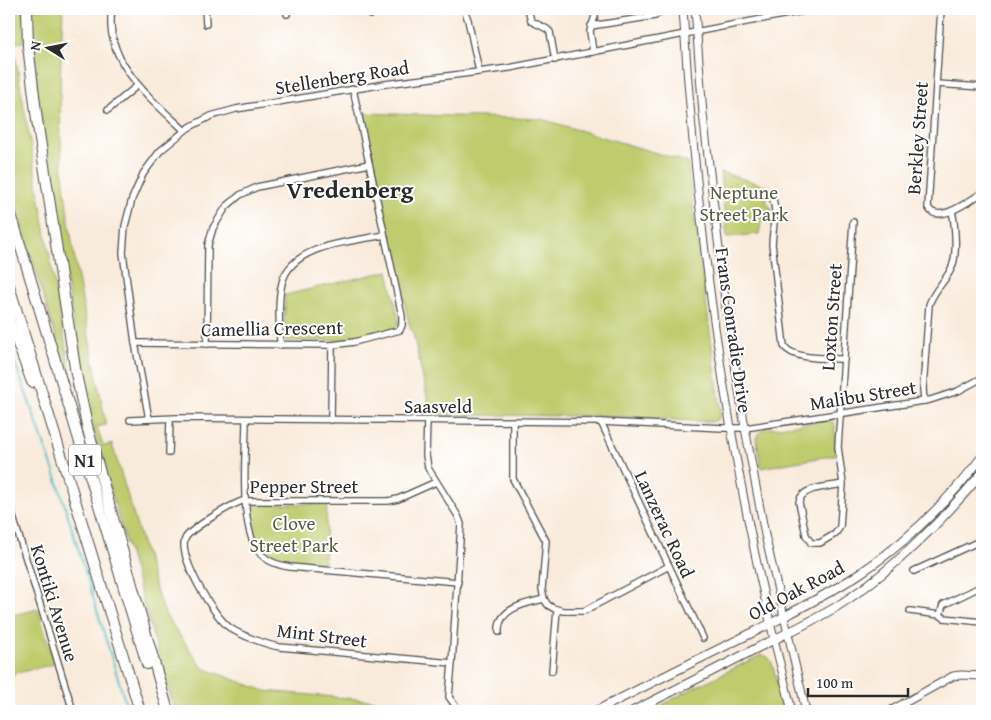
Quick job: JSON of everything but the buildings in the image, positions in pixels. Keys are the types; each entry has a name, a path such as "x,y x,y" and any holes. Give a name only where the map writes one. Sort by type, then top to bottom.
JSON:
{"highway":[{"path":"27,9 28,46 36,111 76,374 91,440 168,711"},
{"name":"N1","path":"9,208 162,711"},
{"name":"N1","path":"9,286 140,711"},
{"path":"9,320 64,467"}],"main road":[{"name":"Old Oak Road","path":"596,711 827,595 895,547 947,499 982,457"},
{"name":"Old Oak Road","path":"633,711 837,607 908,551 954,506 982,473"}],"street":[{"path":"112,9 110,20 111,39 122,62 138,85 184,130"},
{"path":"205,9 206,24"},
{"path":"464,9 479,71"},
{"path":"528,9 531,21 550,32 555,60"},
{"path":"593,52 590,37 595,9"},
{"path":"591,26 654,16 658,14 660,9"},
{"name":"Frans Conradie Drive","path":"682,9 699,192 713,313 731,428 770,624 792,711"},
{"name":"Frans Conradie Drive","path":"695,9 703,114 718,253 745,428 765,535 806,711"},
{"name":"Stellenberg Road","path":"149,419 135,343 124,253 126,216 135,190 148,166 166,144 184,130 203,120 228,111 353,89 555,60 814,9"},
{"name":"Berkley Street","path":"941,9 928,207 934,214 952,211"},
{"path":"936,84 982,87"},
{"path":"108,110 138,85"},
{"name":"Camellia Crescent","path":"135,343 332,345 347,344 396,332 401,328 402,316 353,89"},
{"path":"207,344 208,245 213,228 226,208 240,195 258,187 369,164"},
{"path":"924,401 923,389 929,305 952,268 954,259 954,220 952,211 982,192"},
{"path":"773,199 776,210 772,244 784,346 795,355 844,359"},
{"name":"Loxton Street","path":"843,484 808,491 801,496 799,502 806,535 811,543 820,543 839,531 840,525 843,484 838,450 853,222"},
{"path":"280,345 281,288 284,277 295,262 305,253 318,249 384,235"},
{"path":"331,420 332,345"},
{"name":"Malibu Street","path":"745,428 924,401 958,391 982,378"},
{"path":"169,453 170,419"},
{"path":"246,419 245,500 251,540 260,554 276,564 290,567 458,582"},
{"name":"Saasveld","path":"130,420 601,422 745,428"},
{"path":"427,421 427,464 461,524 450,697 459,711"},
{"path":"513,422 514,479 546,542 542,588 544,599 550,607 557,610 587,610 669,566"},
{"name":"Lanzerac Road","path":"601,422 703,638"},
{"name":"Pepper Street","path":"184,544 188,533 232,505 245,500 388,501 436,482"},
{"name":"Kontiki Avenue","path":"9,504 72,711"},
{"path":"914,572 982,540"},
{"name":"Mint Street","path":"184,544 184,553 199,588 225,624 233,630 270,645 280,647 452,663"},
{"path":"940,615 943,605 982,586"},
{"path":"499,632 501,620 513,609 525,603 544,599"},
{"path":"552,671 557,610"},
{"path":"910,611 940,615 944,618 982,622"},
{"path":"891,711 954,676 982,676"}],"green space":[{"path":"9,9 24,9 25,42 13,43 72,379 69,380 9,185"},
{"path":"31,9 63,9 60,96 62,161 77,274 106,425 97,427 103,446 112,444 159,599 166,616 203,668 265,691 380,701 396,711 175,711 98,448 82,380 37,92"},
{"path":"363,113 541,119 687,162 721,412 718,419 712,422 608,416 431,415"},
{"name":"Neptune Street Park","path":"720,172 773,188 766,197 766,201 772,209 771,219 762,217 759,234 727,237"},
{"path":"388,271 399,321 396,328 347,340 284,341 285,295"},
{"path":"832,421 835,425 835,455 761,468 756,438 764,429"},
{"name":"Clove Street Park","path":"259,504 327,504 324,567 279,561 262,550 256,541 250,518 253,507"},
{"path":"38,609 54,664 9,675 9,616"},
{"path":"761,655 768,657 772,663 784,711 652,711 687,691"}],"waterway":[{"path":"9,346 57,480 128,711"}],"district":[{"name":"Vredenberg","path":"350,189"}]}
